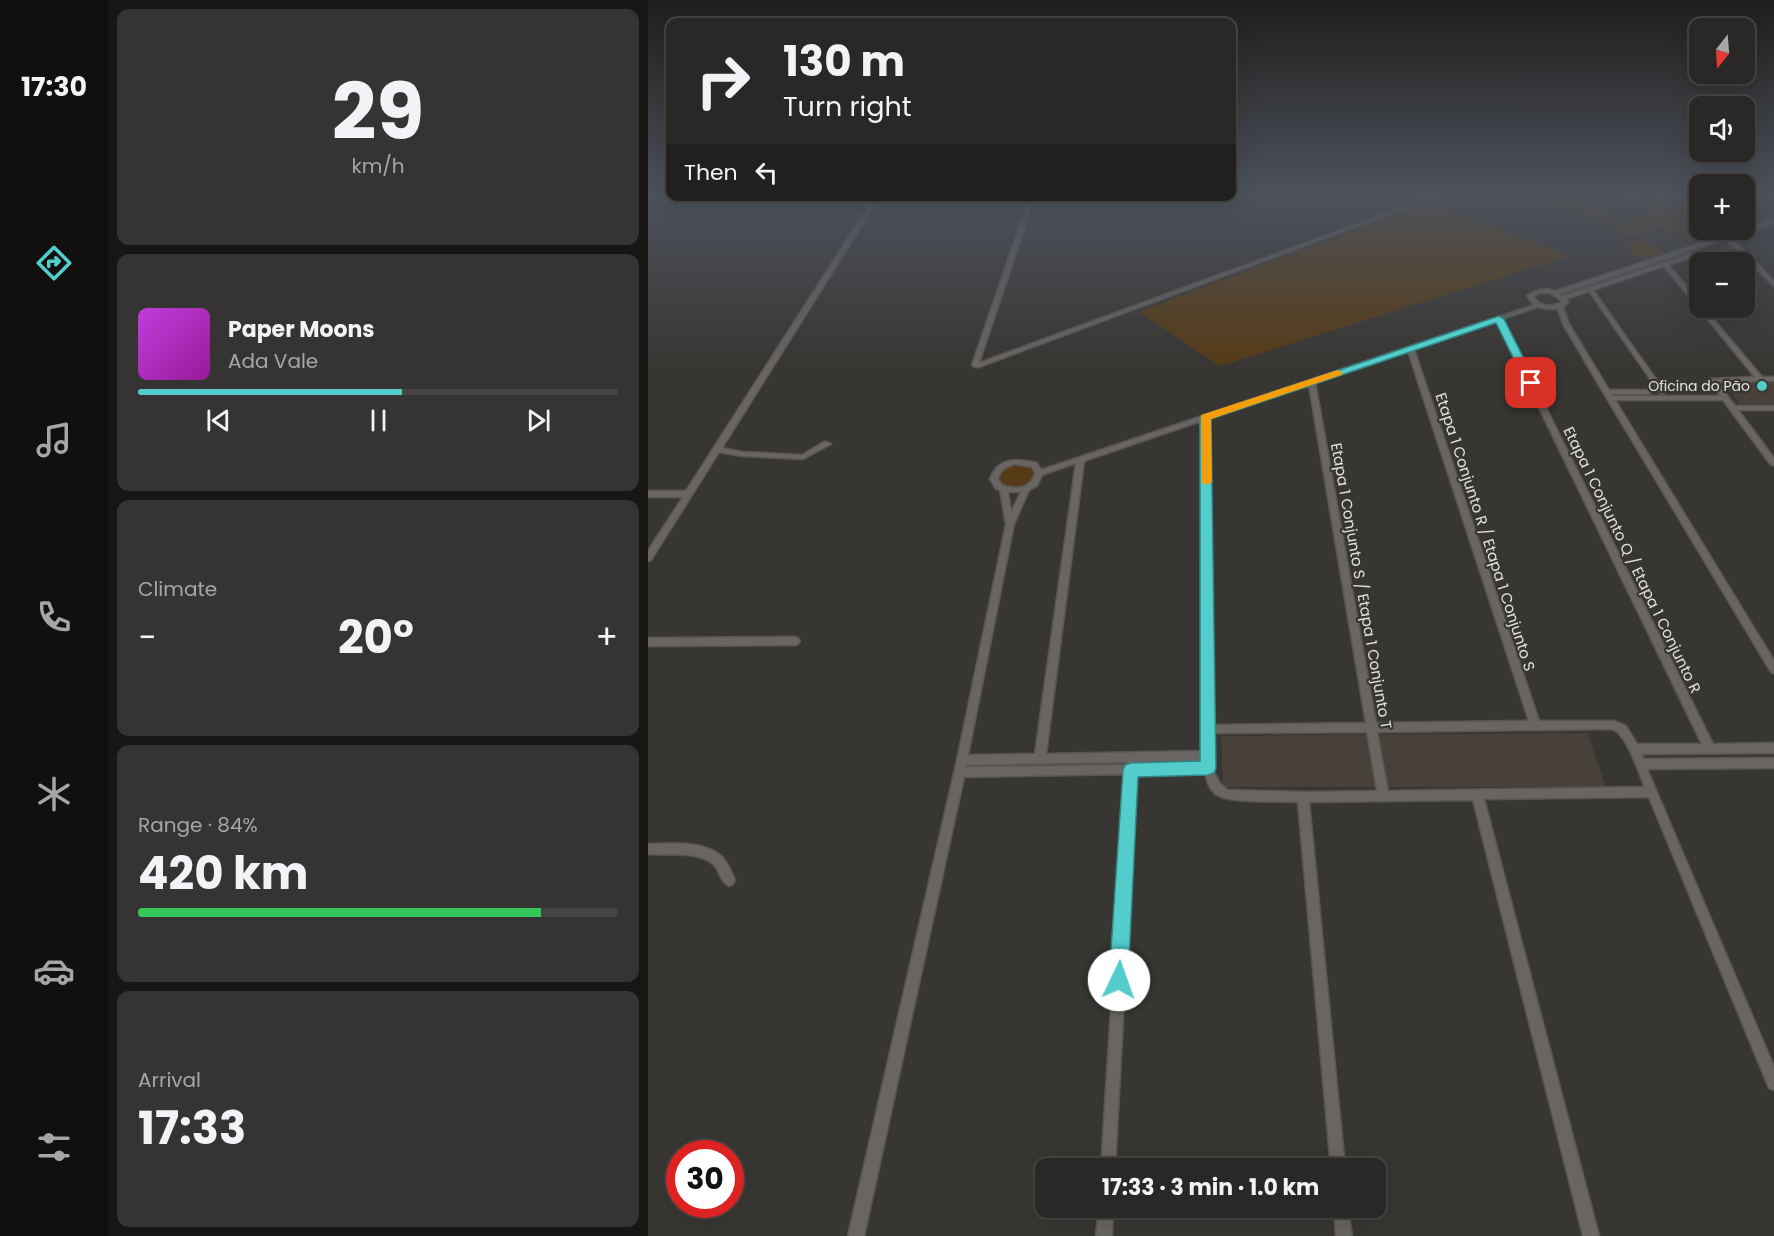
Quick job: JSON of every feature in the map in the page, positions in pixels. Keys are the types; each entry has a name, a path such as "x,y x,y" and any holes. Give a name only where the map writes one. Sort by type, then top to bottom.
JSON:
{"street":[{"path":"648,558 652,545 689,494 844,250"},
{"path":"1015,250 975,365 977,366 1291,250"},
{"path":"1515,312 1530,299 1534,292 1555,293 1689,250"},
{"path":"1555,293 1563,297 1707,250"},
{"path":"1737,250 1774,284"},
{"path":"1651,262 1662,265 1689,295"},
{"path":"1590,289 1662,392"},
{"path":"1039,473 1515,312 1542,306 1560,307 1565,303 1563,297"},
{"path":"1530,299 1566,324"},
{"path":"1560,307 1566,324 1774,669"},
{"path":"1709,318 1760,380"},
{"name":"Etapa 1 Conjunto Q / Etapa 1 Conjunto R","path":"1499,319 1710,749"},
{"name":"Etapa 1 Conjunto R / Etapa 1 Conjunto S","path":"1410,348 1535,725"},
{"path":"1774,379 1712,380 1774,463"},
{"name":"Etapa 1 Conjunto S / Etapa 1 Conjunto T","path":"1312,382 1383,795"},
{"path":"1608,395 1662,392 1722,395"},
{"path":"1608,395 1722,395"},
{"path":"1732,408 1774,408"},
{"path":"1205,417 1208,762 1215,788 1224,794 1303,796 1652,792"},
{"path":"717,450 742,454 802,457 827,444"},
{"path":"1040,758 1080,459"},
{"path":"1015,462 1029,463 1038,469 1039,473 1036,482 1026,489 1015,491 999,487 994,479 997,470 1015,462"},
{"path":"856,1236 961,766 1010,524 1026,489"},
{"path":"1004,490 1010,524"},
{"path":"648,494 689,494"},
{"path":"648,642 795,641"},
{"path":"1208,729 1535,725 1614,725 1622,729 1634,749 1774,1083"},
{"path":"1634,749 1774,748"},
{"path":"961,766 1040,758 1132,757 1208,762"},
{"path":"1109,1158 1132,757"},
{"path":"961,766 1131,770 1208,762"},
{"path":"1640,764 1774,763"},
{"path":"1477,795 1591,1236"},
{"path":"1303,796 1337,1158"},
{"path":"648,849 699,852 718,862 729,880"},
{"path":"1104,1236 1105,1218"},
{"path":"1342,1218 1344,1236"}],"shaded area":[{"path":"1302,250 1554,250 1570,256 1220,366 1139,312"},
{"path":"1662,250 1666,252 1643,259 1628,251"},
{"path":"1736,250 1738,252 1713,251"},
{"path":"1723,383 1774,383 1774,404 1740,404"},
{"path":"1026,465 1034,470 1034,478 1021,487 1004,486 998,480 1000,474 1006,468"},
{"path":"1587,733 1606,787 1223,787 1221,736"}],"slow traffic":[{"path":"1206,481 1205,417 1338,373"}],"place":[{"name":"Oficina do Pão","path":"1762,386"}],"route":[{"path":"1119,980 1131,770 1208,768 1205,417 1499,319 1531,383"}]}
